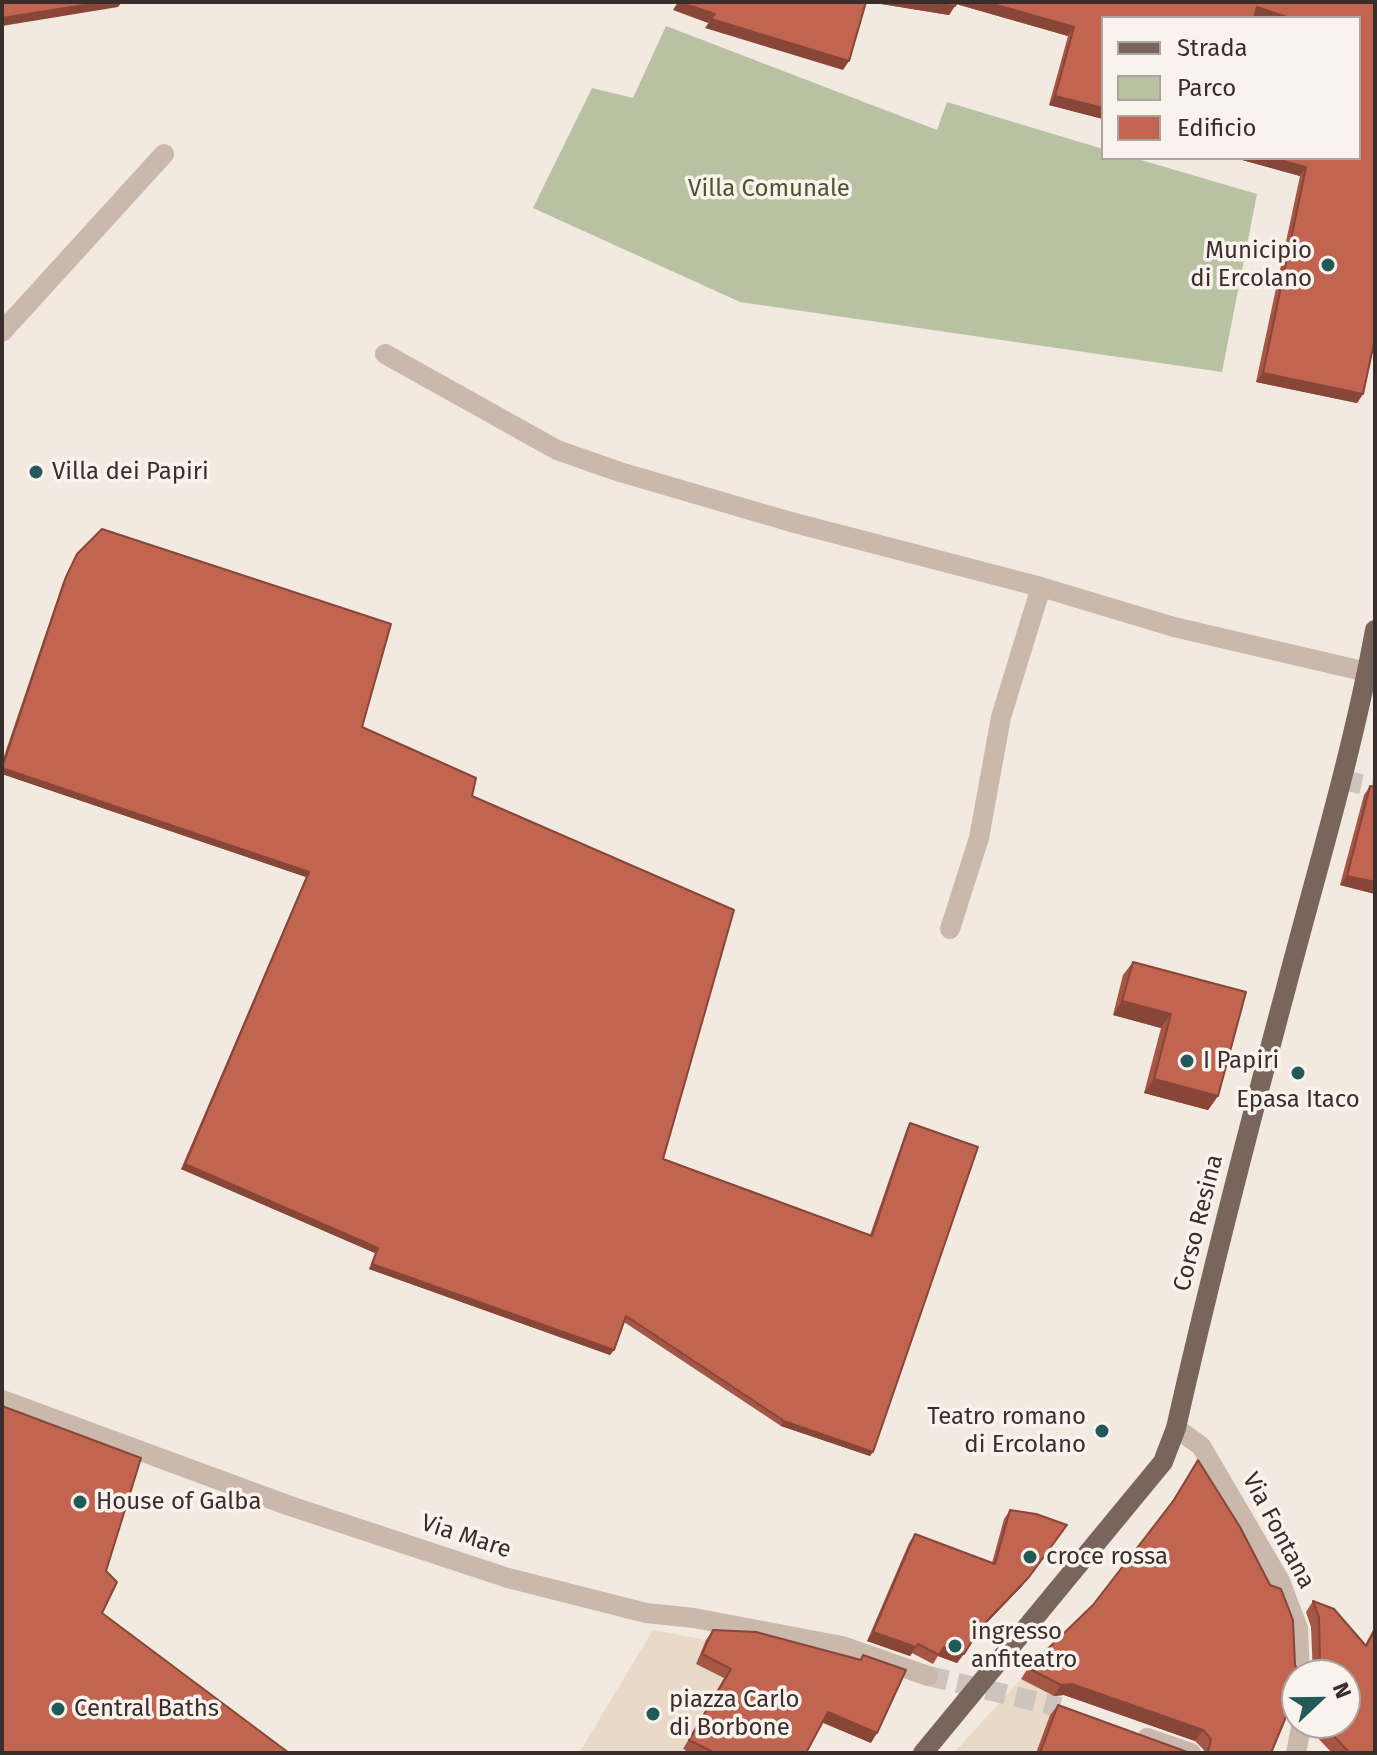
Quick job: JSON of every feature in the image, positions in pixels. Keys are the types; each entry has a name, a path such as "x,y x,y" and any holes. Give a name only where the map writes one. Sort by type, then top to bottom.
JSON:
{"main road":[{"name":"Corso Resina","path":"923,1753 1163,1462 1176,1428 1286,988 1342,780 1375,630"}],"street":[{"path":"2,332 164,154"},
{"path":"385,354 557,450 607,468 791,522 1041,587 1174,627 1367,672"},
{"path":"950,929 979,838 1001,717 1041,587"},
{"name":"Via Mare","path":"2,1400 290,1506 508,1578 646,1613 694,1618 842,1646 928,1676"},
{"name":"Via Fontana","path":"1176,1428 1201,1446 1280,1581 1298,1628 1299,1659"},
{"path":"1133,1733 1191,1753"}],"green space":[{"name":"Villa Comunale","path":"666,26 937,130 947,102 1101,148 1101,160 1141,160 1257,194 1222,372 740,302 533,208 592,88 633,98"}],"shaded area":[{"name":"piazza Carlo di Borbone","path":"653,1630 706,1640 696,1664 725,1678 681,1753 579,1753"},
{"path":"1021,1679 1058,1694 1036,1753 954,1753"}],"building":[{"path":"2,2 103,2 2,18"},
{"path":"679,2 866,2 849,61 711,19 715,14"},
{"path":"929,2 957,2 955,6"},
{"path":"986,2 1375,2 1375,338 1363,394 1263,373 1306,167 1280,160 1361,160 1361,16 1284,16 1257,7 1255,16 1101,16 1101,108 1055,96 1074,27"},
{"path":"102,529 391,624 362,727 476,778 472,796 734,910 663,1159 872,1236 910,1123 978,1147 873,1452 784,1421 626,1316 614,1350 372,1264 378,1248 185,1164 309,872 2,768 66,577 77,554"},
{"path":"1370,786 1375,787 1375,882 1347,876"},
{"name":"I Papiri","path":"1133,962 1246,992 1218,1096 1154,1079 1171,1014 1122,1001"},
{"path":"2,1406 141,1458 106,1571 117,1582 102,1613 289,1753 2,1753"},
{"path":"1198,1460 1240,1527 1270,1585 1281,1589 1293,1620 1295,1659 1281,1659 1281,1729 1271,1753 1201,1753 1208,1752 1211,1739 1203,1730 1072,1684 1061,1685 1028,1668 1093,1605 1174,1500"},
{"path":"1010,1510 1036,1514 1067,1525 1029,1577 981,1627 964,1654 944,1647 939,1655 918,1644 916,1647 873,1632 915,1534 995,1564"},
{"path":"1313,1601 1334,1609 1366,1646 1375,1630 1375,1753 1350,1753 1336,1739 1361,1739 1361,1659 1320,1659 1319,1617"},
{"path":"713,1630 756,1632 861,1660 863,1655 906,1670 877,1733 828,1712 806,1753 715,1753 689,1740 731,1669 702,1654"},
{"path":"1058,1705 1190,1753 1040,1753"}],"tunnel":[{"path":"1342,780 1375,787"},
{"path":"928,1676 1060,1707"}],"place":[{"name":"Municipio di Ercolano","path":"1328,265"},
{"name":"Villa dei Papiri","path":"36,472"},
{"name":"I Papiri","path":"1187,1061"},
{"name":"Epasa Itaco","path":"1298,1073"},
{"name":"Teatro romano di Ercolano","path":"1102,1431"},
{"name":"House of Galba","path":"80,1502"},
{"name":"croce rossa","path":"1030,1557"},
{"name":"ingresso anfiteatro","path":"955,1646"},
{"name":"Central Baths","path":"58,1709"},
{"name":"piazza Carlo di Borbone","path":"653,1714"}]}
